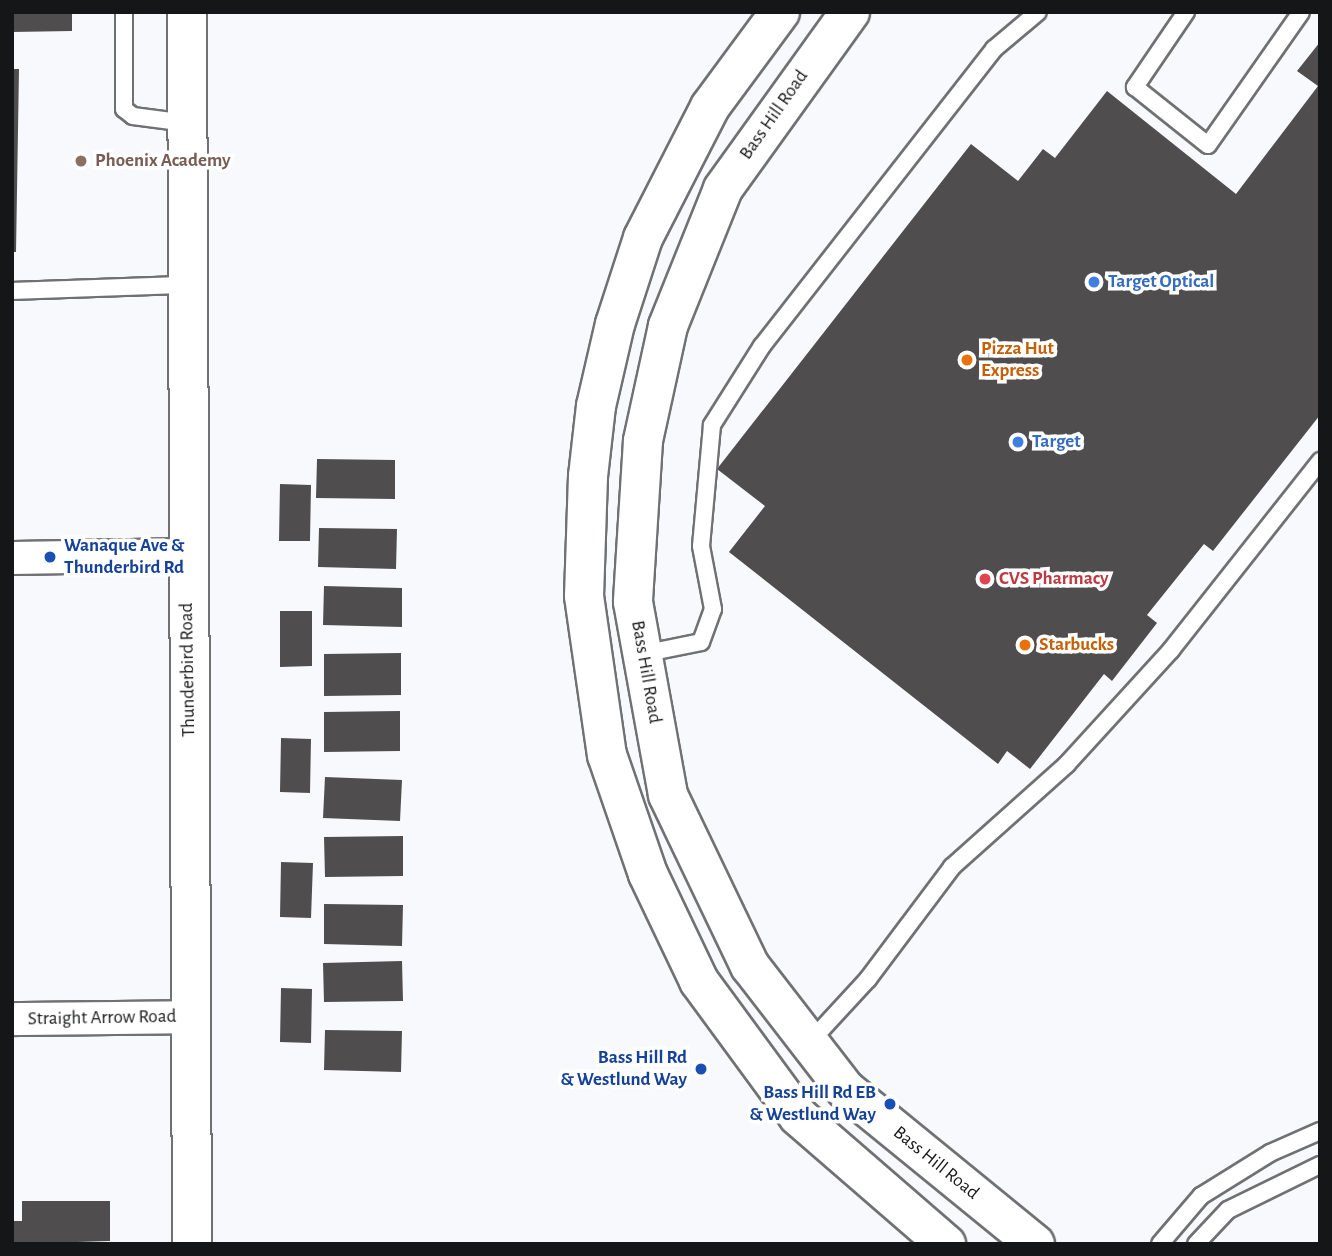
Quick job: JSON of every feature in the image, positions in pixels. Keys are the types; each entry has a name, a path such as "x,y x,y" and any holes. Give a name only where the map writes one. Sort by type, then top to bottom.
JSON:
{"main road":[{"name":"Thunderbird Road","path":"187,12 187,555 192,1244"},
{"path":"780,12 710,107 643,238 615,324 596,405 587,476 584,596 607,755 648,874 699,981 798,1116 946,1244"},
{"name":"Bass Hill Road","path":"850,12 723,189 668,326 643,441 633,601 668,795 750,966 845,1089 1035,1244"}],"street":[{"path":"12,558 187,555"},
{"name":"Straight Arrow Road","path":"12,1019 192,1017"}],"lane":[{"path":"124,12 124,109 133,116 187,123"},
{"path":"642,654 701,642 713,609 701,546 712,425 762,346 994,49 1038,12"},
{"path":"1186,12 1135,87 1208,145 1301,12"},
{"path":"12,291 187,285"},
{"path":"809,1043 868,979 952,867 1067,764 1171,650 1320,461"},
{"path":"1160,1244 1200,1196 1270,1153 1320,1131"},
{"path":"1196,1244 1228,1210 1320,1165"}],"building":[{"path":"12,12 72,12 72,31 12,32"},
{"name":"Target","path":"1320,42 1320,415 1213,551 1204,544 1147,615 1157,623 1112,681 1104,674 1030,769 1007,751 998,764 729,552 765,506 717,469 971,144 1018,181 1043,149 1055,158 1107,91 1236,194 1318,86 1297,71"},
{"path":"12,69 19,69 16,252 12,252"},
{"path":"317,459 395,460 395,499 316,498"},
{"path":"280,484 311,485 310,541 279,541"},
{"path":"319,528 397,529 396,569 318,567"},
{"path":"324,586 402,588 402,627 323,625"},
{"path":"280,611 312,611 312,666 280,667"},
{"path":"401,653 401,695 324,696 324,654"},
{"path":"400,711 400,751 324,752 324,712"},
{"path":"281,738 311,739 310,793 280,792"},
{"path":"325,777 402,780 400,821 323,818"},
{"path":"403,836 403,876 325,877 324,837"},
{"path":"281,862 313,863 311,918 280,917"},
{"path":"324,904 403,905 402,946 324,944"},
{"path":"402,961 403,1001 324,1002 323,963"},
{"path":"281,988 312,989 311,1043 280,1042"},
{"path":"325,1030 402,1031 401,1072 324,1070"},
{"path":"22,1201 110,1201 110,1241 12,1244 12,1221 22,1221"}],"place":[{"name":"Phoenix Academy","path":"81,161"},
{"name":"Target Optical","path":"1094,282"},
{"name":"Pizza Hut Express","path":"967,360"},
{"name":"Target","path":"1018,442"},
{"name":"Wanaque Ave & Thunderbird Rd","path":"50,557"},
{"name":"CVS Pharmacy","path":"985,579"},
{"name":"Starbucks","path":"1025,645"},
{"name":"Bass Hill Rd & Westlund Way","path":"701,1069"},
{"name":"Bass Hill Rd EB & Westlund Way","path":"890,1104"}]}
